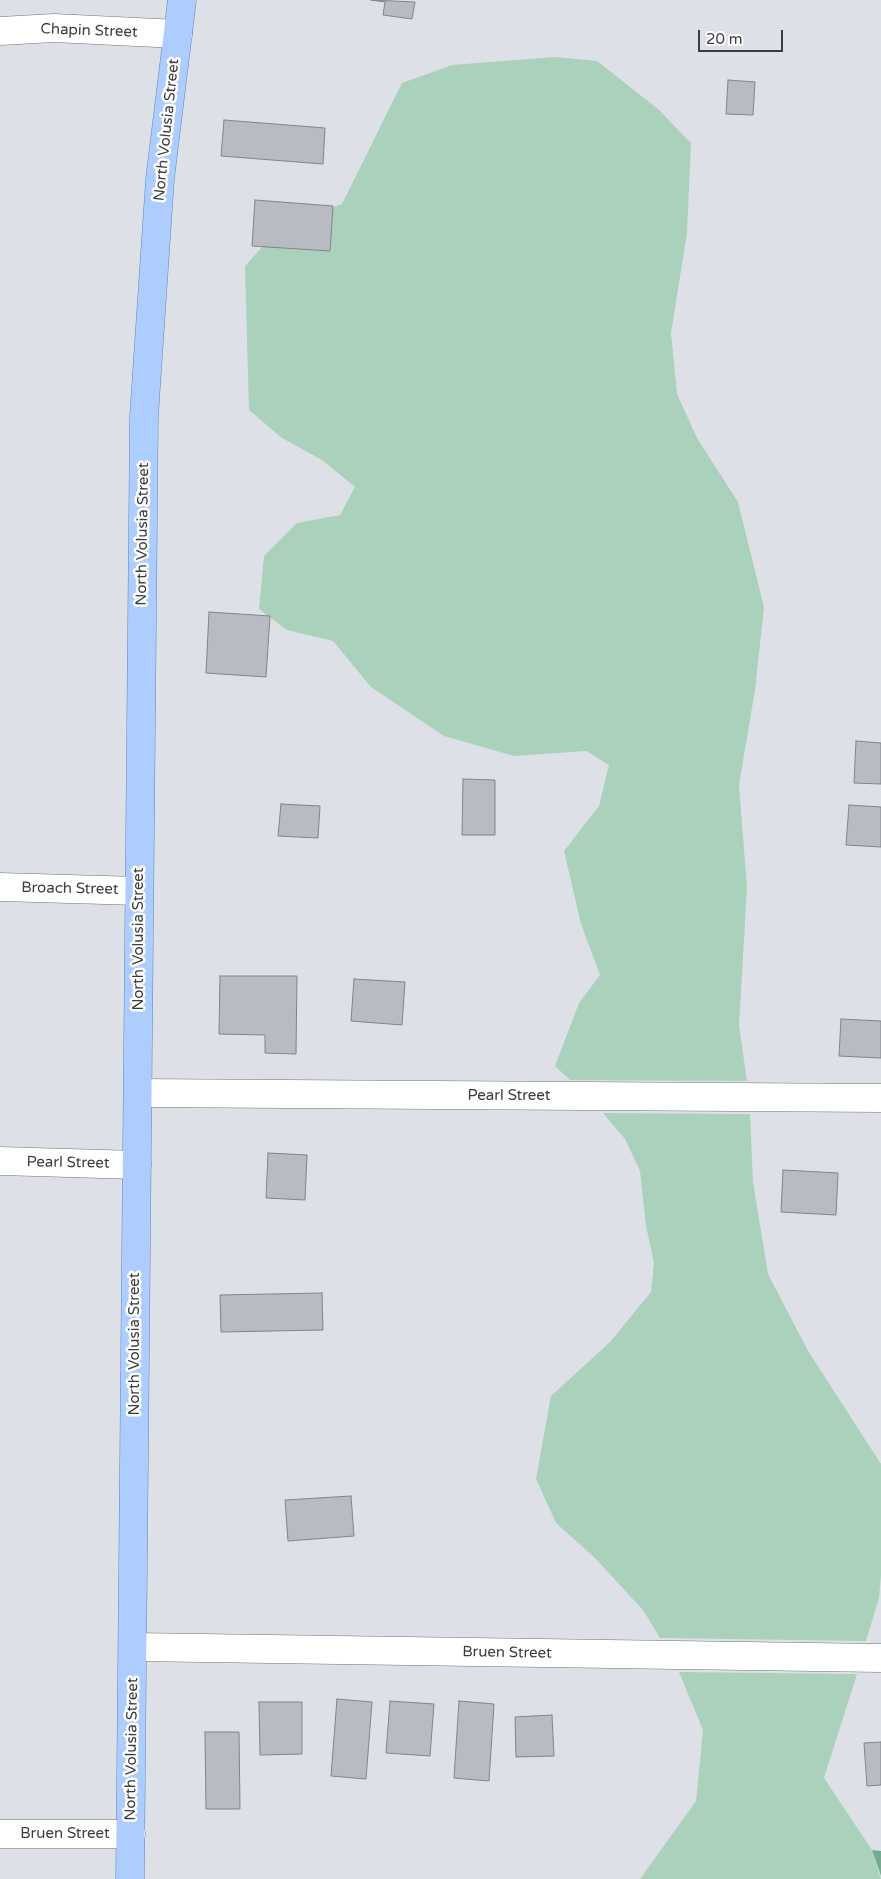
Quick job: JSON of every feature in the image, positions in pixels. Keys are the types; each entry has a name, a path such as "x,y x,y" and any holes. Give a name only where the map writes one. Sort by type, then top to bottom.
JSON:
{"main road":[{"name":"North Volusia Street","path":"130,1879 134,1647 136,1165 144,416 160,179 182,0"}],"street":[{"name":"Chapin Street","path":"0,31 54,28 178,34"},
{"name":"Broach Street","path":"0,887 139,891"},
{"name":"Pearl Street","path":"138,1093 881,1098"},
{"name":"Pearl Street","path":"0,1161 136,1165"},
{"name":"Bruen Street","path":"134,1647 881,1658"},
{"name":"Bruen Street","path":"0,1834 131,1834"}],"green space":[{"path":"555,57 597,61 658,109 691,143 687,233 671,333 677,394 697,438 738,502 764,607 755,690 739,785 747,888 739,1025 747,1081 570,1080 555,1066 579,1003 600,975 581,924 564,851 599,806 609,765 586,751 514,756 444,736 371,687 333,641 287,630 259,609 264,556 297,523 340,515 355,487 322,460 282,438 249,410 245,266 280,227 342,204 402,83 452,65"},
{"path":"603,1113 750,1114 753,1182 768,1274 808,1351 881,1464 881,1575 879,1598 866,1641 660,1638 643,1610 594,1557 556,1523 536,1479 551,1396 610,1342 651,1292 654,1263 646,1226 640,1171 625,1139"},
{"path":"679,1672 857,1674 824,1778 872,1850 881,1879 640,1879 696,1801 703,1730"},
{"path":"872,1850 881,1851 881,1876"}],"building":[{"path":"371,0 415,2 412,19 383,15 385,2"},
{"path":"728,80 755,82 753,115 726,114"},
{"path":"224,120 325,128 323,164 221,156"},
{"path":"255,200 333,206 330,251 252,246"},
{"path":"209,612 270,616 266,677 206,673"},
{"path":"856,741 881,743 881,784 854,783"},
{"path":"463,779 495,780 495,835 462,835"},
{"path":"281,804 320,806 318,838 278,836"},
{"path":"849,805 881,807 881,847 846,845"},
{"path":"220,976 297,976 296,1054 265,1053 265,1035 219,1034"},
{"path":"354,979 405,982 402,1025 351,1021"},
{"path":"841,1019 881,1021 881,1058 839,1056"},
{"path":"268,1153 307,1155 305,1200 266,1198"},
{"path":"783,1170 838,1173 836,1215 781,1212"},
{"path":"322,1293 323,1330 221,1332 220,1295"},
{"path":"351,1496 354,1536 288,1541 285,1500"},
{"path":"337,1699 372,1702 366,1779 331,1776"},
{"path":"390,1701 434,1704 430,1756 386,1753"},
{"path":"459,1701 494,1704 489,1781 454,1778"},
{"path":"259,1702 302,1702 302,1754 260,1755"},
{"path":"552,1715 554,1756 516,1757 515,1717"},
{"path":"205,1732 239,1732 240,1809 206,1809"},
{"path":"881,1742 881,1785 867,1786 864,1743"}]}
